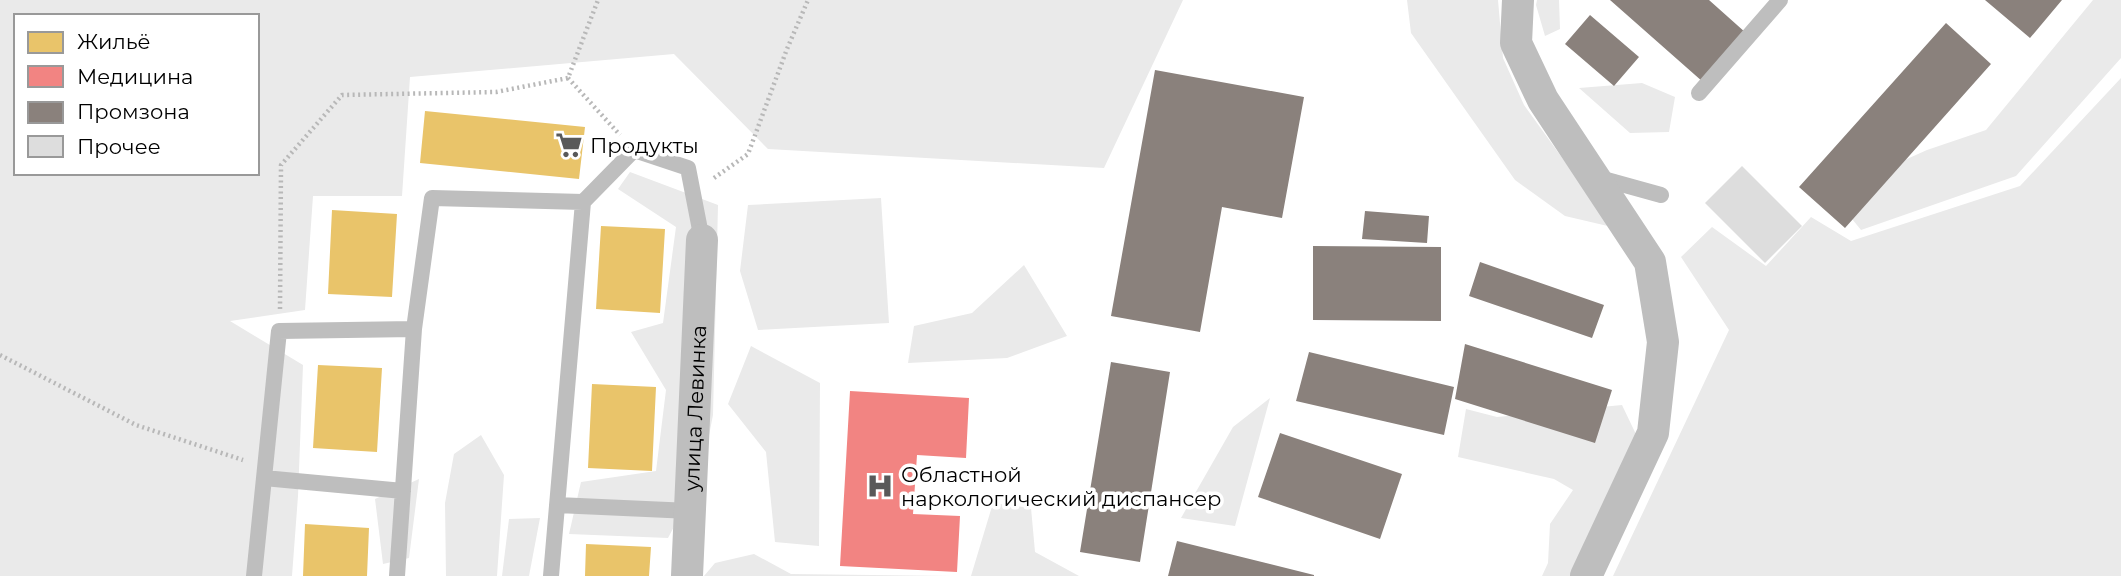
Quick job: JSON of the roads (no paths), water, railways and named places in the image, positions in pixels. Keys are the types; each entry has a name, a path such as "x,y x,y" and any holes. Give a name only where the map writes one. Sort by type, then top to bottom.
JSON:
{"street":[{"path":"1518,0 1516,43 1542,100 1650,262 1663,341 1653,433 1586,576"},
{"name":"улица Левинка","path":"687,576 702,240"}],"lane":[{"path":"1699,93 1780,0"},
{"path":"551,576 583,202 634,150 688,169 702,240"},
{"path":"1594,176 1661,195"},
{"path":"397,576 414,329 432,198 583,202"},
{"path":"254,576 279,331 414,329"},
{"path":"265,473 403,491"},
{"path":"557,505 690,510"}],"place":[{"name":"Продукты","path":"569,145"},
{"name":"Областной наркологический диспансер","path":"880,486"}]}
